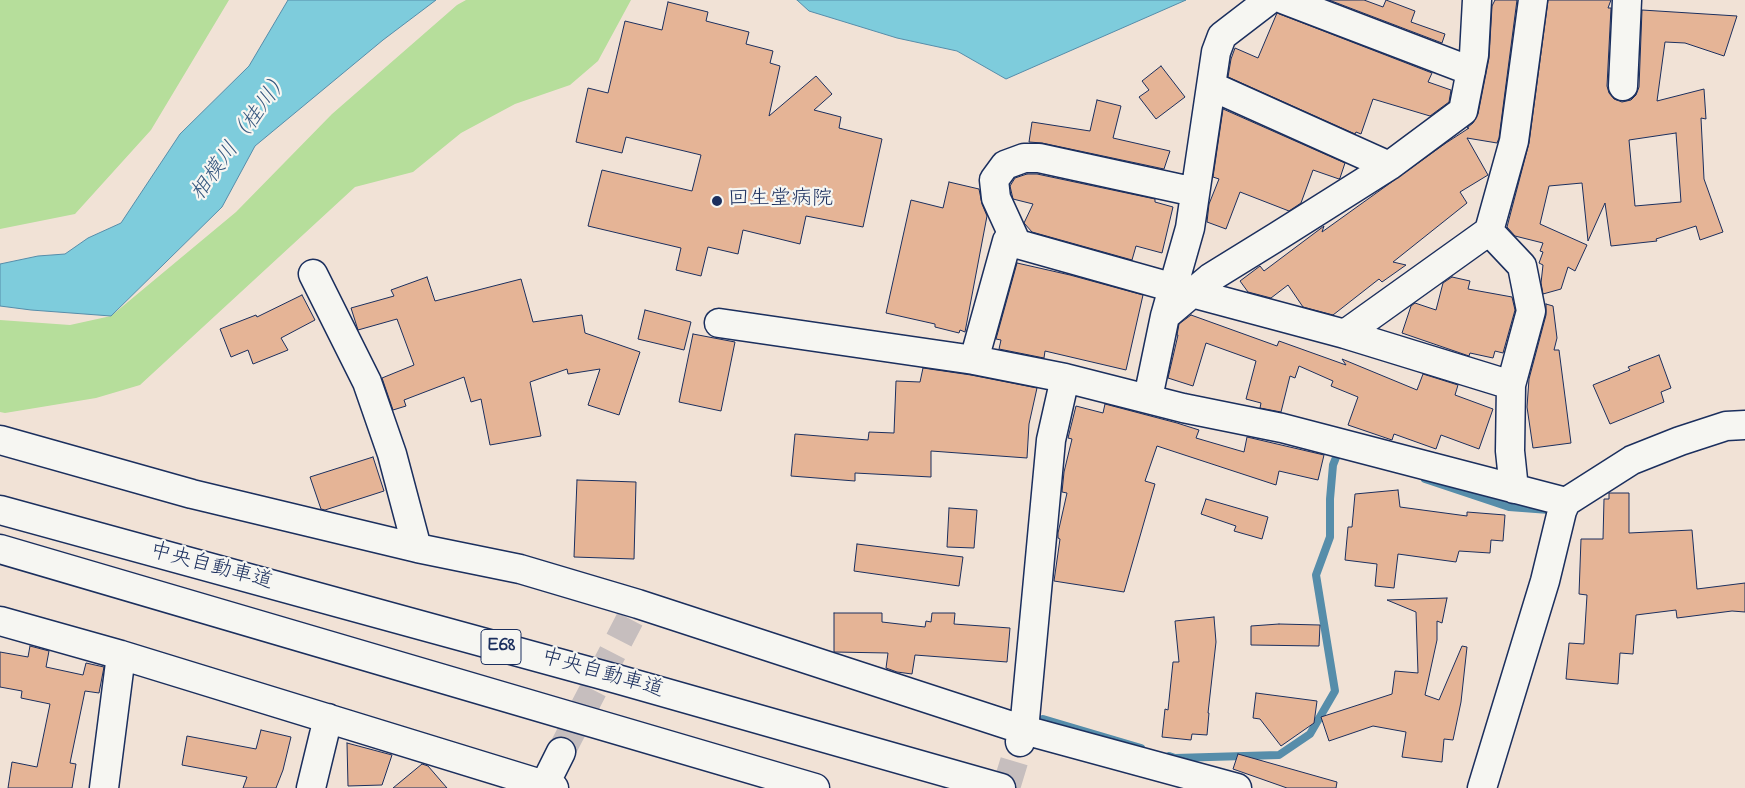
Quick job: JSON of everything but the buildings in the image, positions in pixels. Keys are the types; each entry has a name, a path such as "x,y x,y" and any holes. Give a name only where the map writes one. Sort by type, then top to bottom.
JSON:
{"main road":[{"path":"1148,398 1165,316 1182,290 1216,52 1222,36 1269,0"},
{"path":"1285,0 1471,70"},
{"path":"1182,290 1210,278 1389,166 1463,111 1474,55 1477,0"},
{"path":"1345,334 1489,231 1514,141 1533,0"},
{"path":"1623,86 1627,0"},
{"path":"1211,86 1389,166"},
{"path":"1017,244 996,198 994,180 1005,165 1024,158 1039,158 1195,192"},
{"path":"1489,231 1522,266 1531,311 1511,385 1510,451 1514,489"},
{"path":"974,360 1007,241 1345,334 1511,385"},
{"path":"313,274 367,382 392,454 417,548"},
{"path":"719,324 974,360 1065,378 1183,408 1282,428 1566,502"},
{"path":"1022,736 1051,440 1065,378"},
{"path":"1482,788 1545,581 1562,511 1566,502 1632,460 1680,441 1726,426 1745,425"},
{"path":"0,440 192,494 417,548 520,569 634,611 1022,736 1237,788"},
{"name":"中央自動車道","path":"0,510 617,679 1001,788"},
{"name":"中央自動車道","path":"0,549 815,788"},
{"path":"0,621 121,655 549,787 561,752"},
{"path":"104,788 121,655"},
{"path":"311,788 328,718"}],"green space":[{"path":"0,0 229,0 151,130 75,214 0,229"},
{"path":"466,0 631,0 598,61 570,85 515,104 461,133 413,172 355,187 140,385 96,398 5,413 0,412 0,320 70,325 111,316 236,212 332,114 457,5"}],"water":[{"name":"相模川（桂川）","path":"288,0 436,0 383,40 255,146 222,207 111,316 0,306 0,264 38,256 65,254 88,238 121,223 180,134 249,66"},
{"path":"797,0 1186,0 1006,79 957,51 897,38 809,11"}],"waterway":[{"path":"1169,756 1175,758 1279,755 1310,734 1335,691 1316,575 1330,537 1330,499 1333,465 1339,450 1341,451"},
{"path":"1425,479 1509,507 1549,510"},
{"path":"1043,719 1141,748"}],"tunnel":[{"path":"561,752 630,619"},
{"path":"1006,788 1020,742"}],"place":[{"name":"回生堂病院","path":"717,201"}]}
